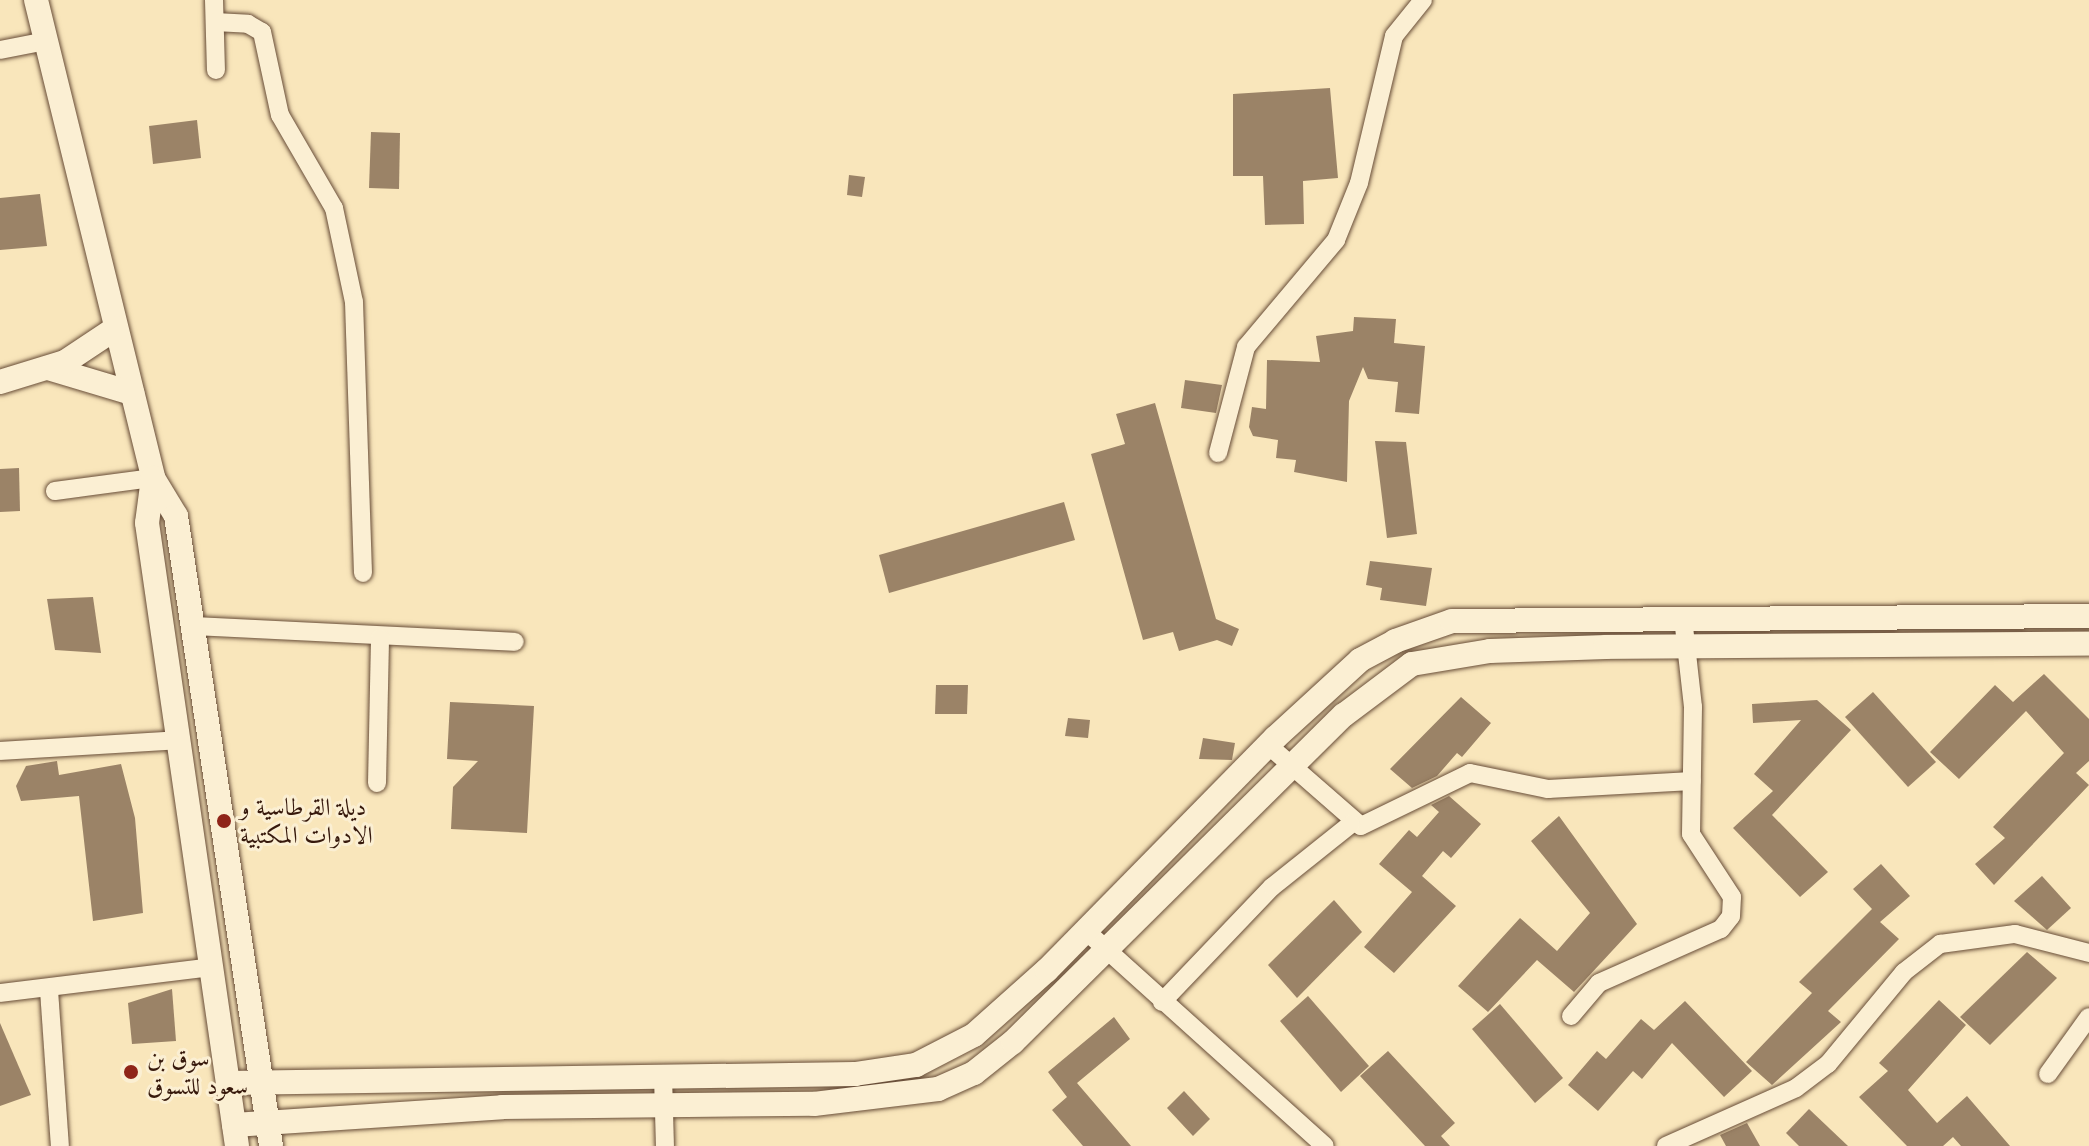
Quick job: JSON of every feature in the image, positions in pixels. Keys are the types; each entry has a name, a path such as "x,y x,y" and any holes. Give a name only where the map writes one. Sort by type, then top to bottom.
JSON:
{"street":[{"path":"36,0 153,478 176,516 270,1134"},
{"path":"214,0 216,70"},
{"path":"1218,453 1246,347 1336,240 1359,183 1394,36 1423,0"},
{"path":"215,22 262,32 280,115 334,208 354,302 363,573"},
{"path":"0,50 46,41"},
{"path":"0,382 48,368 116,328"},
{"path":"48,368 132,393"},
{"path":"55,491 153,478"},
{"path":"153,478 147,523 181,740 235,1136 502,1107 664,1108 894,1100 938,1089 984,1066 1107,953 1382,680 1412,664 1490,651 2089,644"},
{"path":"228,1083 855,1074 916,1065 974,1035 1086,931 1268,745 1360,660 1452,621 2089,616"},
{"path":"1571,1016 1599,983 1721,929 1731,916 1732,897 1691,834 1693,707 1682,648 1683,618"},
{"path":"193,626 380,638 515,642"},
{"path":"377,783 380,638"},
{"path":"0,751 181,740"},
{"path":"1268,745 1351,824"},
{"path":"1162,1002 1272,887 1351,824 1381,821 1470,773 1548,789 1692,781"},
{"path":"1086,931 1325,1146"},
{"path":"1666,1146 1796,1088 1828,1064 1904,972 1940,944 2015,934 2089,953"},
{"path":"0,993 49,990 212,967"},
{"path":"49,990 60,1146"},
{"path":"2048,1074 2089,1017"},
{"path":"663,1076 665,1146"}],"building":[{"path":"1330,88 1338,178 1303,181 1304,224 1265,225 1263,176 1233,176 1233,94"},
{"path":"197,120 201,158 153,164 149,126"},
{"path":"371,132 400,133 399,189 369,188"},
{"path":"849,175 865,177 862,197 847,195"},
{"path":"40,194 47,246 0,250 0,198"},
{"path":"1354,317 1396,319 1394,343 1425,346 1419,414 1395,412 1398,382 1368,379 1363,367 1349,401 1347,482 1294,472 1296,460 1276,458 1278,440 1253,436 1249,427 1252,407 1266,409 1267,360 1320,362 1316,336 1353,331"},
{"path":"1185,380 1222,385 1216,413 1181,408"},
{"path":"1155,403 1216,619 1239,629 1232,646 1217,640 1179,651 1173,632 1143,640 1091,454 1125,444 1116,414"},
{"path":"1375,441 1406,442 1417,534 1387,538"},
{"path":"19,468 20,511 0,512 0,469"},
{"path":"1064,502 1075,540 889,593 879,555"},
{"path":"1370,561 1432,568 1426,606 1380,600 1382,588 1366,585"},
{"path":"93,597 101,653 55,650 47,599"},
{"path":"2044,674 2089,719 2089,761 2076,773 2089,785 1994,885 1975,864 2005,838 1993,827 2064,753 2026,711 1959,779 1930,752 1995,685 2013,702"},
{"path":"936,685 968,685 967,714 935,714"},
{"path":"1873,692 1936,762 1908,787 1845,717"},
{"path":"1461,697 1491,723 1462,757 1457,753 1437,776 1412,788 1390,769"},
{"path":"1817,700 1851,730 1772,815 1828,872 1800,897 1733,828 1773,791 1754,774 1801,720 1753,723 1752,704"},
{"path":"450,702 534,706 527,833 451,829 453,787 478,761 447,759"},
{"path":"1068,718 1090,720 1088,738 1065,736"},
{"path":"1203,738 1235,743 1232,760 1199,759"},
{"path":"57,761 59,775 121,764 135,818 143,913 93,921 79,796 21,801 16,786 26,766"},
{"path":"1449,796 1481,824 1451,858 1443,851 1422,876 1456,906 1394,973 1364,947 1412,892 1379,864 1409,830 1417,837 1439,812 1431,805"},
{"path":"1559,816 1637,924 1574,992 1537,960 1488,1012 1458,986 1520,918 1557,951 1590,913 1531,841"},
{"path":"1881,864 1910,896 1880,922 1899,939 1828,1011 1841,1022 1772,1085 1746,1062 1812,993 1799,982 1872,909 1853,889"},
{"path":"2042,876 2071,908 2047,930 2014,901"},
{"path":"1334,900 1362,932 1297,998 1268,965"},
{"path":"2027,952 2057,978 1990,1045 1960,1017"},
{"path":"172,989 176,1041 132,1044 128,1003"},
{"path":"1308,996 1369,1066 1341,1092 1280,1021"},
{"path":"1939,1000 1966,1025 1908,1090 1937,1123 1967,1096 2010,1146 1961,1146 1953,1137 1943,1146 1907,1146 1859,1097 1888,1071 1879,1063"},
{"path":"1685,1001 1752,1071 1724,1097 1672,1043 1642,1079 1633,1071 1598,1111 1568,1085 1597,1051 1606,1059 1641,1019 1654,1030"},
{"path":"1500,1004 1563,1078 1535,1103 1472,1029"},
{"path":"1114,1017 1130,1039 1077,1083 1131,1146 1083,1146 1052,1110 1067,1097 1048,1072"},
{"path":"0,1023 31,1095 0,1106"},
{"path":"1388,1051 1455,1123 1441,1136 1450,1146 1425,1146 1360,1076"},
{"path":"1184,1091 1210,1119 1193,1136 1167,1108"},
{"path":"1809,1109 1848,1146 1799,1146 1786,1133"},
{"path":"1747,1123 1760,1146 1726,1146 1720,1135"}],"place":[{"name":"ديلة القرطاسية و الادوات المكتبية","path":"224,821"},
{"name":"سوق بن سعود للتسوق","path":"131,1072"}]}
